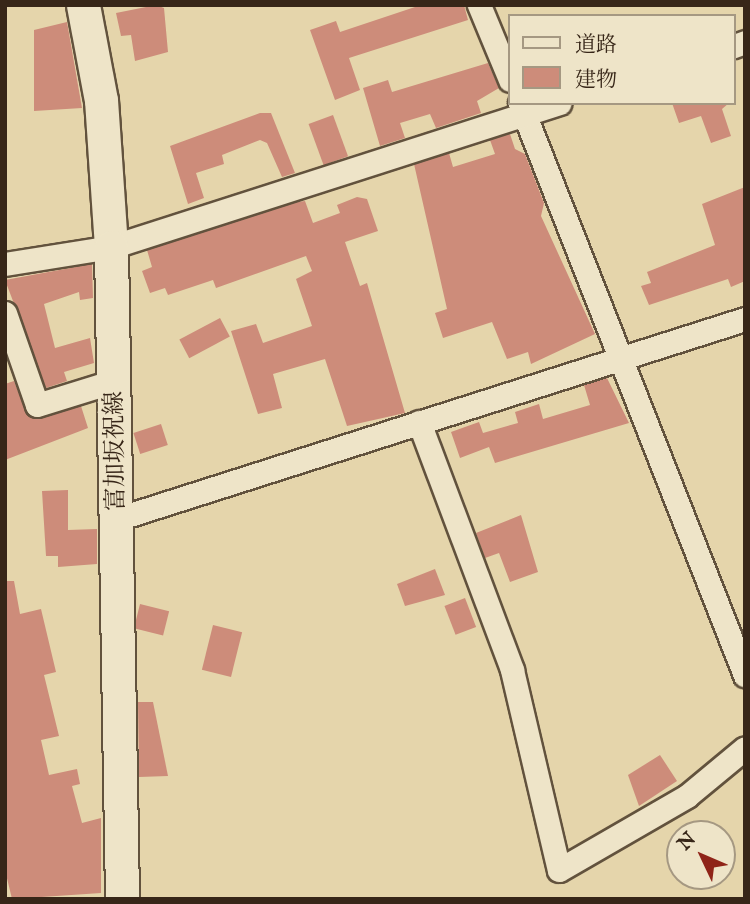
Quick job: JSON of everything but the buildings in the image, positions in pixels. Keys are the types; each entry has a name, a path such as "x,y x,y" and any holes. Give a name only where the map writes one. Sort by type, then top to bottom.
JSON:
{"main road":[{"name":"富加坂祝線","path":"83,5 101,100 111,247 122,899"}],"street":[{"path":"479,5 508,74"},
{"path":"5,264 111,247 523,109 547,105"},
{"path":"523,109 617,358 745,675"},
{"path":"5,313 37,405 114,381"},
{"path":"117,519 745,319"},
{"path":"419,422 512,670 559,870 687,796 745,748"}]}
